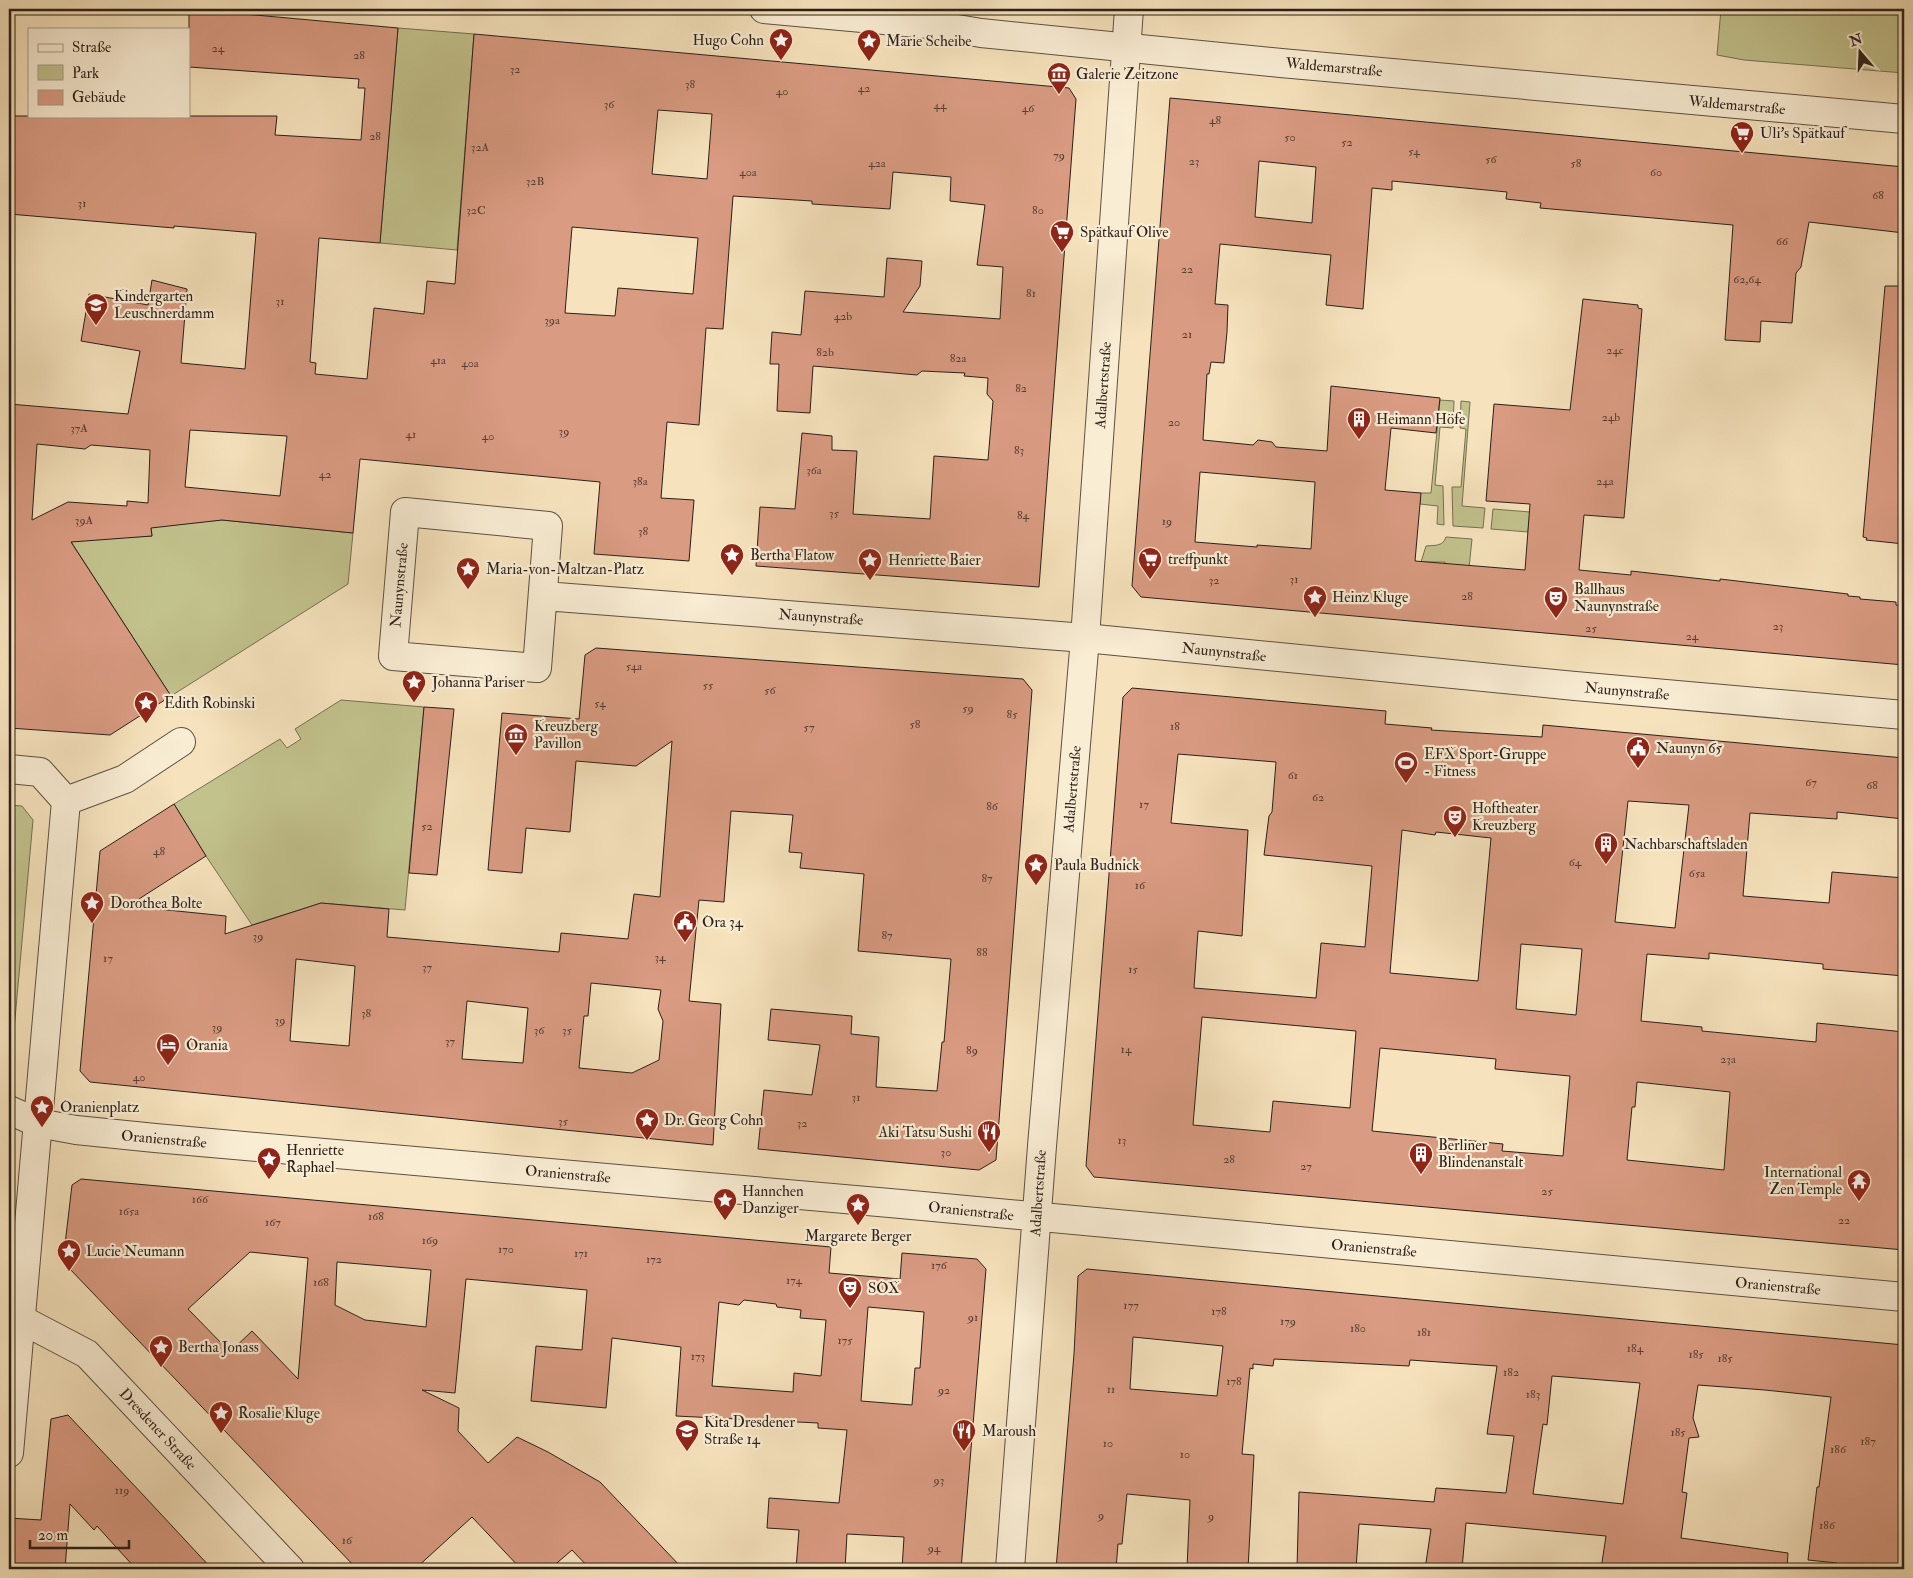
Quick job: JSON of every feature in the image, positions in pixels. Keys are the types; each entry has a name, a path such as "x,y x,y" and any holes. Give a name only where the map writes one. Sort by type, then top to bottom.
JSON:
{"street":[{"name":"Waldemarstraße","path":"764,9 928,24 981,33 1126,47 1904,119"},
{"name":"Adalbertstraße","path":"1010,1569 1036,1218 1085,638 1129,9"},
{"name":"Naunynstraße","path":"405,512 548,526 544,596 537,668 393,656 405,512"},
{"name":"Naunynstraße","path":"544,596 1085,638 1576,686 1904,715"},
{"path":"66,801 125,779 181,742"},
{"path":"9,769 40,772 66,801 38,1123 14,1315 9,1453"},
{"name":"Oranienstraße","path":"9,1110 38,1123 76,1130 155,1138 1904,1298"},
{"path":"9,1134 38,1123"},
{"name":"Dresdener Straße","path":"14,1315 87,1354 290,1569"}],"green space":[{"path":"1721,9 1904,9 1904,73 1744,60 1717,55"},
{"path":"398,28 474,34 457,250 380,243"},
{"path":"1440,400 1454,401 1453,428 1440,427 1435,485 1443,486 1444,525 1437,524 1438,506 1420,504 1420,493 1431,493"},
{"path":"1461,401 1470,402 1462,506 1485,508 1483,528 1453,526 1452,487 1461,487 1466,429 1460,428"},
{"path":"1493,509 1530,512 1528,532 1491,529"},
{"path":"222,520 353,533 348,584 171,696 70,540 152,536 151,526"},
{"path":"1446,537 1472,539 1469,568 1445,564 1445,562 1421,562 1426,546 1440,544"},
{"path":"341,700 424,707 405,910 321,903 252,925 174,804 280,739 287,748 301,739 295,729"},
{"path":"9,805 22,806 33,820 13,1041 9,1043"}],"building":[{"path":"189,9 398,28 380,243 319,238 310,362 316,363 315,374 367,379 374,308 424,314 427,281 455,284 474,34 1069,88 1076,99 1039,587 756,566 760,507 795,509 802,433 832,436 832,450 857,451 853,514 930,519 934,456 988,460 993,401 987,394 988,378 964,376 965,373 922,371 917,375 813,366 810,413 777,411 779,364 770,364 772,332 801,335 805,291 884,297 887,258 922,261 920,286 903,312 1000,319 1003,267 977,265 985,205 950,201 951,177 893,172 890,209 812,204 812,201 733,196 723,329 706,328 699,425 667,422 661,498 694,500 689,561 594,554 600,482 360,459 353,533 222,520 151,528 152,536 71,542 171,696 110,735 9,728 9,404 128,414 140,351 81,341 89,294 148,305 152,280 187,289 181,363 245,369 256,233 9,214 9,116 28,116 28,118 190,118 190,116 277,116 275,135 361,140 365,88 358,88 359,79 190,67","holes":["658,110 712,114 707,179 652,174","572,227 698,238 693,294 618,288 615,316 565,313","190,430 287,436 280,496 185,487","37,444 85,449 91,445 150,450 148,503 127,501 127,506 68,502 32,520"]},
{"path":"1170,98 1904,167 1904,233 1809,222 1801,267 1796,273 1792,323 1761,321 1760,342 1725,340 1733,225 1540,208 1541,203 1506,199 1507,192 1392,181 1392,190 1372,188 1363,309 1326,305 1331,255 1220,244 1215,304 1228,305 1227,332 1224,363 1211,362 1209,374 1207,374 1203,440 1253,445 1258,440 1272,442 1276,447 1327,451 1331,386 1440,398 1436,433 1391,428 1385,490 1421,493 1415,561 1525,570 1530,504 1486,501 1494,404 1570,410 1583,299 1638,305 1638,308 1642,309 1624,518 1584,515 1579,570 1631,575 1631,571 1720,581 1720,579 1848,594 1848,596 1860,597 1860,599 1896,602 1896,605 1904,606 1904,665 1141,597 1132,586","holes":["1259,161 1316,167 1312,223 1255,217","1200,472 1315,482 1311,549 1195,542"]},
{"path":"1885,286 1904,286 1904,544 1866,540 1867,538 1863,537"},
{"path":"596,648 1023,679 1032,690 996,1160 979,1170 758,1149 764,1090 812,1095 820,1045 768,1040 771,1009 852,1016 851,1034 879,1037 876,1087 937,1091 942,1042 944,1042 951,959 858,951 864,874 800,868 802,853 789,852 793,815 731,811 724,902 699,900 689,1001 721,1004 713,1145 90,1082 80,1071 100,851 174,804 206,856 128,906 226,916 225,934 321,903 389,909 387,937 559,952 561,933 628,939 634,894 660,897 672,741 636,766 576,761 570,832 526,828 522,873 488,870 502,713 579,719 585,655","holes":["296,959 355,966 349,1046 290,1041","591,983 661,990 658,1009 663,1021 659,1060 632,1073 579,1068 584,1016 588,1016","467,1001 528,1008 523,1063 462,1059"]},
{"path":"1132,688 1386,711 1385,724 1432,728 1431,730 1542,737 1543,725 1904,758 1904,819 1837,812 1837,819 1750,813 1743,896 1829,903 1832,872 1904,878 1904,976 1823,969 1823,964 1709,953 1709,959 1647,954 1641,1021 1702,1027 1702,1031 1816,1042 1817,1023 1904,1032 1904,1250 1094,1177 1086,1166 1123,697","holes":["1178,754 1276,762 1272,812 1269,816 1264,855 1372,866 1365,947 1321,943 1316,998 1194,988 1198,931 1242,936 1248,830 1171,823","1628,801 1689,805 1675,928 1615,922","1402,830 1435,835 1436,832 1491,838 1478,981 1390,973","1521,944 1582,949 1576,1015 1516,1009","1202,1017 1356,1031 1350,1108 1273,1101 1270,1132 1193,1125","1380,1048 1496,1059 1495,1069 1570,1076 1563,1156 1502,1151 1503,1144 1372,1131","1637,1082 1730,1092 1724,1170 1627,1160 1632,1107 1635,1107"]},
{"path":"424,707 454,709 437,875 409,873"},
{"path":"81,1179 831,1247 829,1273 900,1279 902,1253 977,1259 986,1269 961,1569 902,1569 904,1537 847,1534 845,1569 796,1569 799,1530 767,1528 769,1498 839,1503 847,1430 818,1428 818,1423 676,1416 681,1347 612,1338 606,1408 531,1401 536,1346 582,1350 587,1290 466,1279 455,1393 422,1390 459,1408 458,1431 488,1463 517,1437 548,1452 600,1482 683,1569 590,1569 572,1550 550,1569 521,1569 472,1517 415,1569 357,1569 68,1267 64,1253 72,1185","holes":["250,1252 308,1258 298,1379 252,1331 230,1352 188,1309","337,1262 431,1270 426,1327 365,1320 335,1305","744,1300 776,1304 777,1307 801,1310 800,1318 826,1320 821,1376 794,1373 793,1392 712,1386 719,1302 739,1305","868,1307 924,1312 920,1368 915,1368 912,1405 861,1401"]},
{"path":"1087,1269 1904,1345 1904,1569 1836,1569 1837,1563 1808,1560 1831,1397 1698,1385 1693,1418 1699,1437 1689,1438 1682,1492 1687,1493 1681,1538 1788,1553 1787,1569 1601,1569 1606,1536 1466,1523 1462,1569 1425,1569 1431,1529 1359,1524 1356,1569 1297,1569 1299,1492 1434,1502 1436,1488 1506,1493 1514,1436 1487,1434 1497,1366 1410,1360 1409,1366 1274,1359 1273,1366 1253,1364 1253,1369 1250,1368 1242,1454 1254,1455 1248,1569 1187,1568 1190,1500 1127,1494 1122,1544 1118,1544 1116,1569 1056,1569 1074,1354 1078,1276","holes":["1133,1337 1223,1346 1217,1396 1130,1389","1552,1376 1640,1383 1623,1504 1533,1494 1543,1424 1547,1425"]},
{"path":"68,1415 212,1569 136,1569 97,1526 94,1530 70,1504 65,1569 9,1569 9,1518 41,1520 51,1419"}],"place":[{"name":"Hugo Cohn","path":"781,61"},
{"name":"Marie Scheibe","path":"869,62"},
{"name":"Galerie Zeitzone","path":"1059,95"},
{"name":"Uli’s Spätkauf","path":"1742,154"},
{"name":"Spätkauf Olive","path":"1062,253"},
{"name":"Kindergarten Leuschnerdamm","path":"96,326"},
{"name":"Heimann Höfe","path":"1359,440"},
{"name":"Bertha Flatow","path":"732,576"},
{"name":"treffpunkt","path":"1150,580"},
{"name":"Henriette Baier","path":"870,581"},
{"name":"Maria-von-Maltzan-Platz","path":"468,590"},
{"name":"Heinz Kluge","path":"1315,618"},
{"name":"Ballhaus Naunynstraße","path":"1556,619"},
{"name":"Johanna Pariser","path":"414,703"},
{"name":"Edith Robinski","path":"146,724"},
{"name":"Kreuzberg Pavillon","path":"516,756"},
{"name":"Naunyn 65","path":"1638,769"},
{"name":"EFX Sport-Gruppe - Fitness","path":"1406,784"},
{"name":"Hoftheater Kreuzberg","path":"1455,838"},
{"name":"Nachbarschaftsladen","path":"1606,865"},
{"name":"Paula Budnick","path":"1036,886"},
{"name":"Dorothea Bolte","path":"92,924"},
{"name":"Ora 34","path":"685,943"},
{"name":"Orania","path":"168,1066"},
{"name":"Oranienplatz","path":"42,1128"},
{"name":"Dr. Georg Cohn","path":"647,1141"},
{"name":"Aki Tatsu Sushi","path":"989,1153"},
{"name":"Berliner Blindenanstalt","path":"1421,1175"},
{"name":"Henriette Raphael","path":"269,1180"},
{"name":"International Zen Temple","path":"1859,1202"},
{"name":"Hannchen Danziger","path":"725,1221"},
{"name":"Margarete Berger","path":"858,1226"},
{"name":"Lucie Neumann","path":"69,1272"},
{"name":"SOX","path":"850,1309"},
{"name":"Bertha Jonass","path":"161,1368"},
{"name":"Rosalie Kluge","path":"221,1434"},
{"name":"Kita Dresdener Straße 14","path":"687,1452"},
{"name":"Maroush","path":"964,1452"}]}
